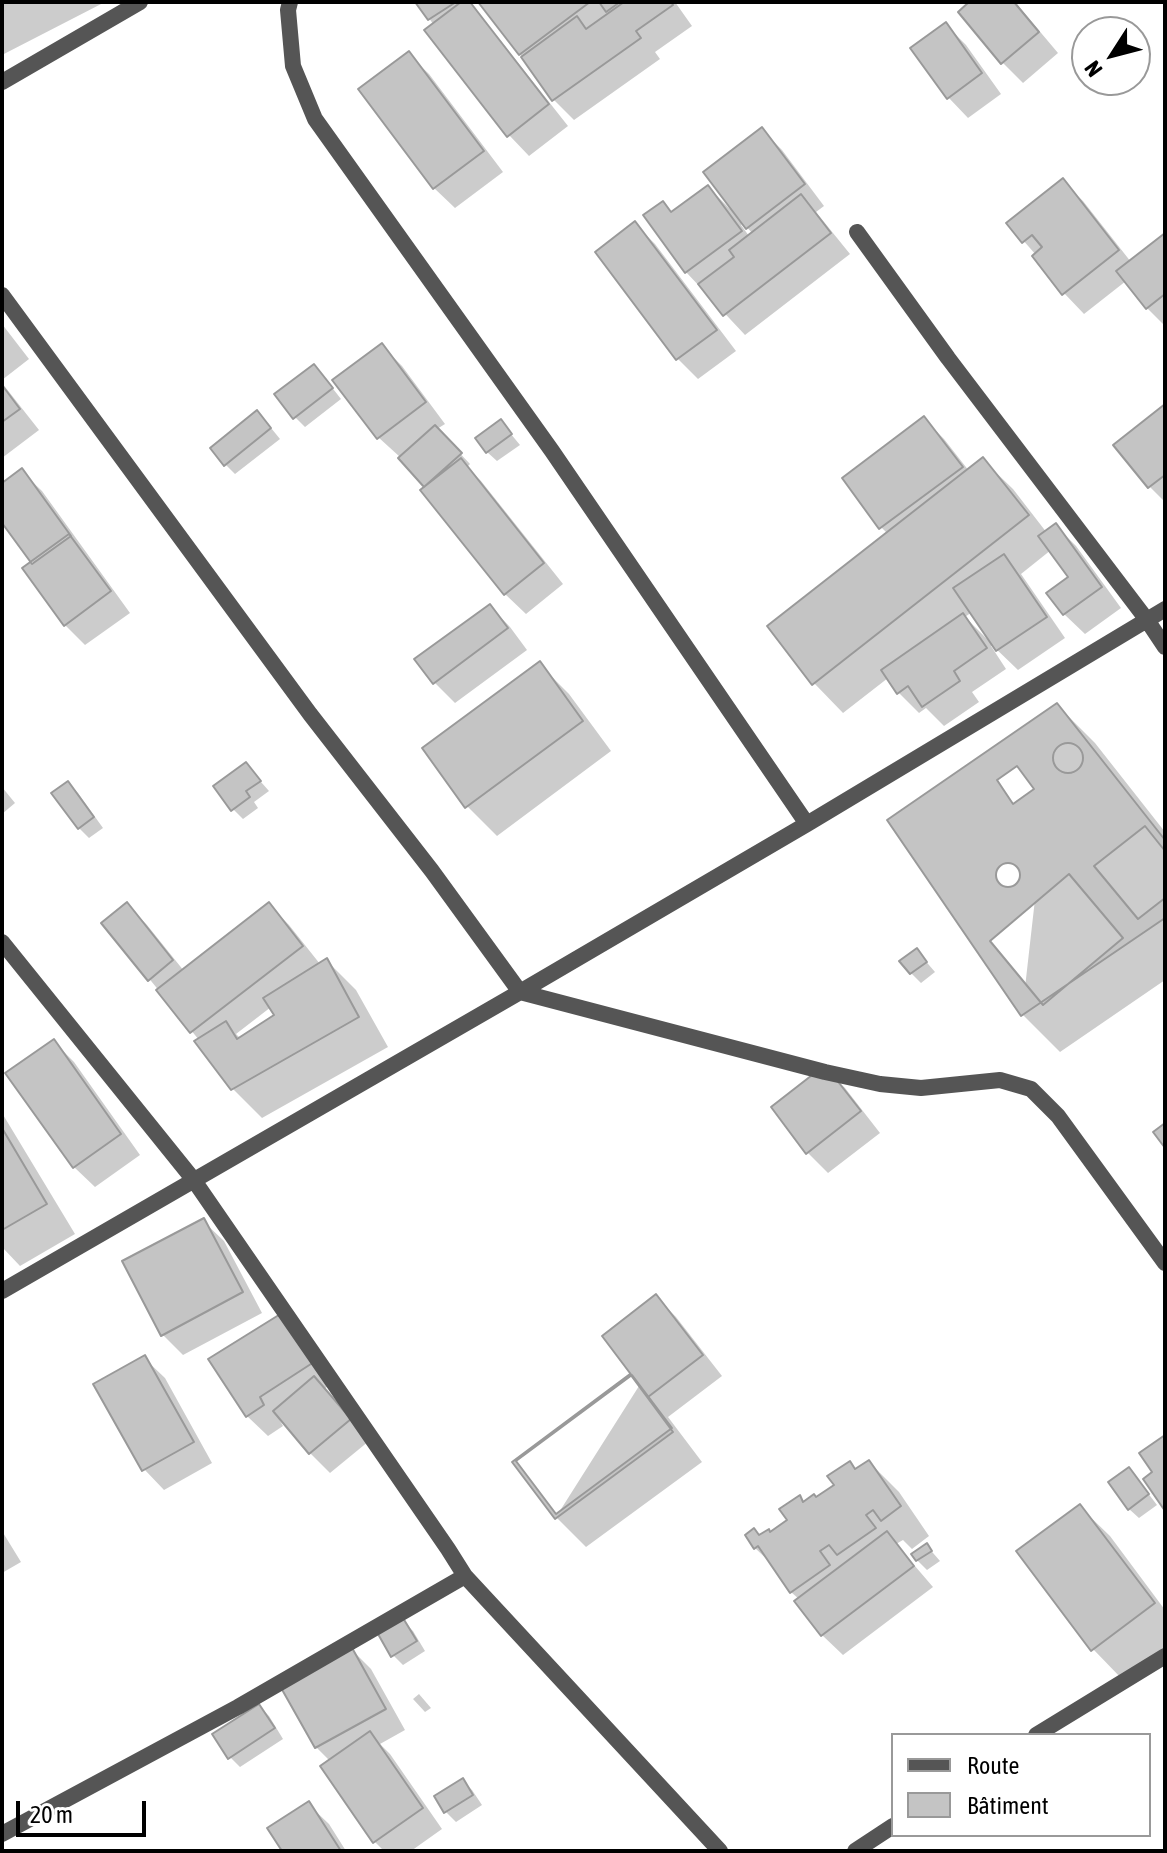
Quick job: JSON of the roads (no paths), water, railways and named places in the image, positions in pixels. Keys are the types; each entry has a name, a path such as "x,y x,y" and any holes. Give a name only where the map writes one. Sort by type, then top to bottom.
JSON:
{"street":[{"path":"2,82 140,2"},
{"path":"290,2 293,66 315,119 552,451 807,824"},
{"path":"857,232 1165,647"},
{"path":"2,295 310,714 432,871 520,992 880,1084 921,1088 1000,1080 1031,1089 1058,1116 1165,1263"},
{"path":"2,1291 807,824 1165,609"},
{"path":"2,942 193,1179 465,1576 720,1851"},
{"path":"2,1834 238,1707 465,1576"},
{"path":"1039,1733 1165,1656"},
{"path":"855,1851 891,1827"}]}
